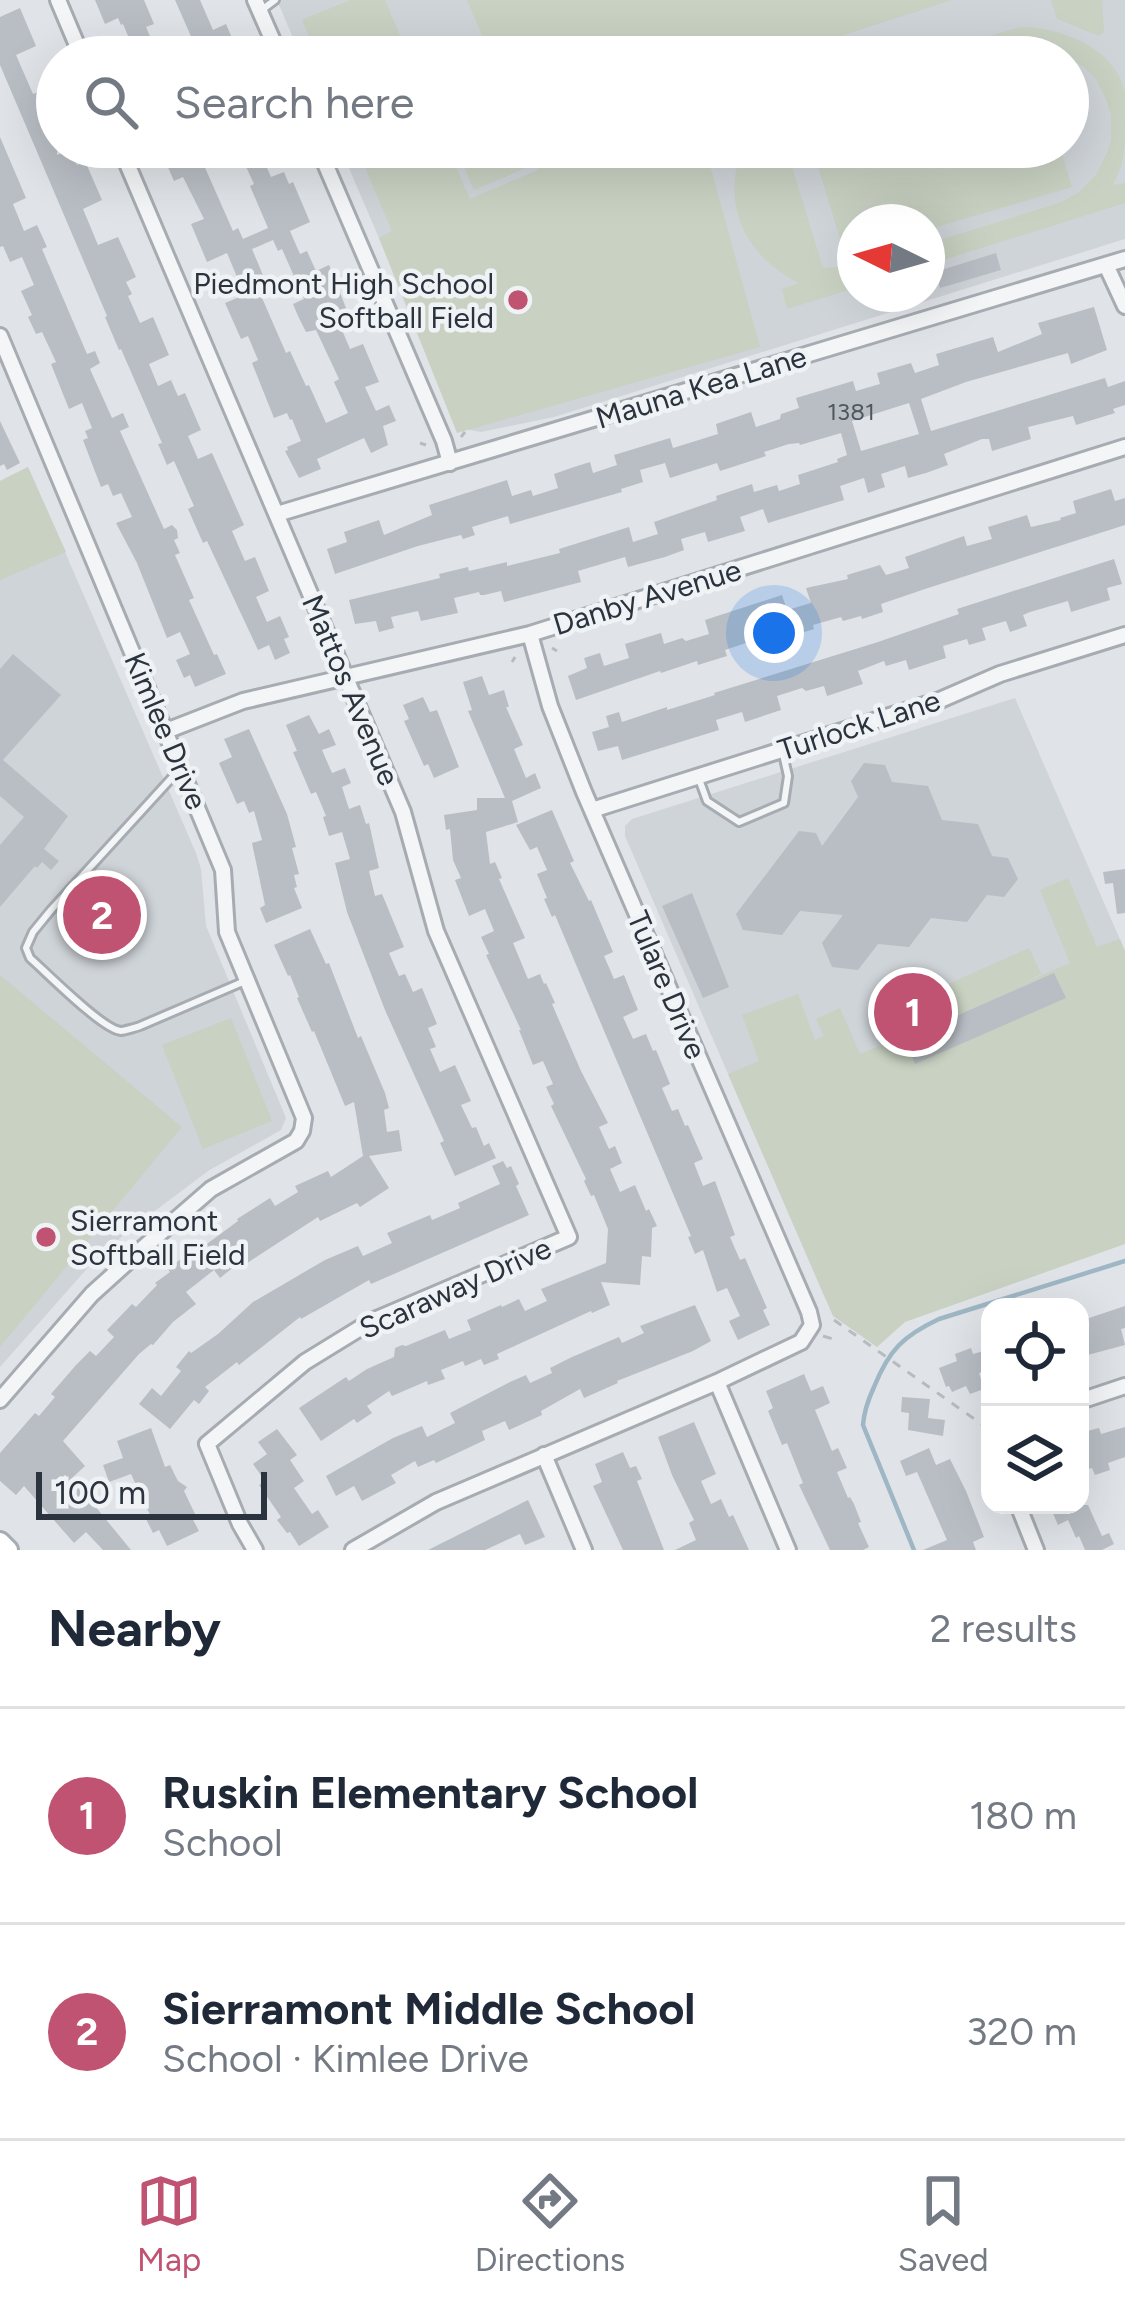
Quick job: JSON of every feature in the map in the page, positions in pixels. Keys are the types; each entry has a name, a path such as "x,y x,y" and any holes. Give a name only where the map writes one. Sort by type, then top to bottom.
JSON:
{"main road":[{"path":"0,1542 8,1550"}],"street":[{"path":"58,0 73,36"},
{"path":"258,6 271,36"},
{"name":"Mattos Avenue","path":"130,168 403,812 436,932 569,1237"},
{"path":"327,168 450,463"},
{"name":"Mauna Kea Lane","path":"277,514 1125,259"},
{"path":"1106,265 1125,306"},
{"name":"Kimlee Drive","path":"0,336 7,373 224,870 226,932 304,1118 296,1142 212,1189 92,1294 0,1400"},
{"name":"Danby Avenue","path":"166,731 243,701 530,634 1125,448"},
{"name":"Tulare Drive","path":"530,634 550,706 592,810 809,1312 810,1332 801,1342 717,1382"},
{"name":"Turlock Lane","path":"592,810 940,700 1000,674 1125,635"},
{"name":"Scaraway Drive","path":"254,1550 207,1444 305,1362 370,1322 569,1237"},
{"path":"353,1550 436,1502 717,1382 788,1550"},
{"path":"1089,1398 1125,1386"},
{"path":"544,1455 584,1550"},
{"path":"1022,1514 1036,1550"}],"lane":[{"path":"258,6 275,0"},
{"path":"698,776 706,801 739,822 784,803 788,776 782,749"},
{"path":"181,767 32,932 26,948 30,958 94,1016 122,1031 248,980"}],"path":[{"path":"834,1320 981,1424"}],"shaded area":[{"path":"277,0 1125,0 1125,239 945,295 945,204 837,204 837,312 891,312 554,417 481,432 464,429 349,168 1089,168 1089,36 292,36"},
{"path":"28,467 196,853 206,926 286,1118 281,1130 208,1171 127,1232 92,1263 0,1367 0,481"},
{"path":"1015,698 1125,951 1125,1205 826,1300 625,836 625,826 632,819"}],"green space":[{"path":"350,0 385,0 400,36 309,36 302,20"},
{"path":"467,0 952,0 841,36 482,36"},
{"path":"1051,0 1102,0 1104,32 1099,36 1057,19"},
{"path":"1021,27 1069,36 990,36"},
{"path":"1089,46 1111,63 1125,93 1124,148 1113,185 1125,183 1125,203 945,259 945,238 1059,203 1079,192 1096,175 1111,141 1107,102 1089,72"},
{"path":"365,168 456,168 470,199 537,168 711,168 760,347 457,433 379,238 392,231"},
{"path":"464,168 526,168 474,190"},
{"path":"737,168 792,168 823,268 837,267 837,294 787,309 782,289 799,283 764,259 742,227 736,208"},
{"path":"818,168 1066,168 1072,187 945,225 945,204 837,204 837,229"},
{"path":"28,467 66,552 0,580 0,481"},
{"path":"1068,878 1097,947 1120,939 1125,951 1125,1244 905,1322 877,1347 833,1316 728,1074 759,1061 742,1015 798,994 815,1040 824,1036 816,1019 840,1008 860,1054 907,1034 896,1007 1029,948 1041,974 1014,987 1070,963 1040,890"},
{"name":"Sierramont Softball Field","path":"0,975 182,1127 0,1347"},
{"path":"231,1018 272,1121 203,1149 162,1045"}],"building":[{"path":"95,0 144,0 154,24 146,27 150,36 128,36 118,18 105,24"},
{"path":"175,0 200,0 213,30 226,24 231,36 191,36"},
{"path":"20,8 36,46 16,55 36,93 36,149 0,65 0,17"},
{"path":"0,137 26,198 13,204 24,231 37,225 47,247 42,249 87,354 95,351 100,363 90,369 112,418 123,413 129,427 120,431 164,529 172,525 177,530 174,540 180,553 175,555 194,598 189,600 226,674 195,687 190,675 184,678 176,660 190,654 180,632 167,638 116,523 132,517 121,493 113,496 108,484 101,487 83,440 88,438 85,431 92,428 82,403 69,409 51,364 56,362 42,332 36,334 28,317 32,315 21,291 34,285 22,257 10,262 0,247"},
{"path":"44,168 88,168 102,200 83,209 98,245 118,237 136,277 126,282 132,294 128,296 140,323 153,317 169,355 149,364 158,386 171,380 178,396 185,393 201,430 188,436 198,459 212,453 244,525 232,531 245,561 255,557 269,591 256,597 267,622 280,616 290,653 275,660 269,645 258,650 207,541 203,543 188,509 194,506 174,461 167,465"},
{"path":"168,168 205,168 233,231 238,228 243,239 268,228 247,168 267,168 271,177 284,172 289,184 293,182 310,222 290,231 300,254 307,251 316,271 329,265 350,318 339,323 350,349 363,344 379,382 365,387 376,411 389,405 396,421 383,426 388,445 371,453 364,438 317,459 321,469 299,478 285,451 301,441 287,413 274,418 252,363 258,360 248,336 241,339 225,303 237,298 232,279 237,277 227,253 207,262 191,224 204,219 183,177 174,181","holes":["273,240 278,251 282,249 304,299 293,304 306,332 316,330 339,379 334,382 348,413 326,423 290,351 286,353 259,291 268,287 252,249"]},
{"path":"996,253 1001,270 945,287 945,269"},
{"path":"1094,307 1107,350 1071,364 1068,353 921,399 931,431 1105,378 1108,387 1125,381 1125,405 1113,409 1115,413 1076,425 1073,416 1028,427 1031,439 992,451 989,439 982,439 944,454 948,465 926,473 908,478 905,466 881,474 885,487 868,493 864,478 840,486 844,500 768,523 763,509 740,517 745,531 708,542 705,532 681,539 684,550 665,557 628,567 625,557 578,571 581,582 504,602 501,591 454,598 458,613 421,621 418,611 391,617 394,628 379,632 376,621 355,624 349,600 468,567 469,571 507,562 507,566 560,553 559,549 629,527 633,542 658,534 654,522 717,500 716,496 752,484 754,492 800,484 798,475 847,455 841,433 789,444 720,471 717,463 670,478 665,463 640,470 643,482 622,492 510,524 508,516 472,527 475,535 418,546 335,574 327,549 347,542 344,532 379,520 384,535 432,515 429,505 507,480 512,496 531,490 533,496 558,488 554,474 590,462 593,473 617,465 614,455 670,438 673,448 718,434 716,424 751,412 756,427 799,408 796,398 853,381 856,391 880,384 877,373 911,363 915,373 939,365 936,354 993,337 998,352 1042,334 1038,323","holes":["909,403 919,434 861,451 852,421"]},
{"path":"0,421 20,463 7,470 4,464 0,466"},
{"path":"1111,489 1115,501 1125,498 1125,525 881,604 883,612 862,619 843,621 841,617 779,640 775,626 753,633 755,640 725,650 727,656 660,671 576,700 568,676 587,668 584,658 600,653 604,666 629,658 625,644 661,633 664,644 709,634 705,620 782,595 787,610 811,603 806,588 848,579 847,575 880,565 886,575 909,568 905,557 964,536 967,546 992,539 988,527 1027,515 1031,527 1061,520 1076,513 1073,501"},
{"path":"1114,559 1122,584 1107,588 1110,600 1071,612 1068,601 1030,612 1023,615 1027,626 1010,632 1006,621 982,628 986,640 969,645 967,639 943,646 946,658 909,670 906,660 886,666 884,661 858,671 863,684 827,696 824,686 802,688 777,696 781,710 745,722 742,712 716,720 719,730 622,760 618,746 598,751 592,732 609,727 606,716 619,712 622,722 667,710"},
{"path":"13,654 61,695 3,760 68,816 44,849 59,861 51,870 42,862 35,866 0,907 0,845 24,817 0,796 0,669"},
{"path":"482,676 489,695 504,690 506,707 523,745 514,749 526,778 535,773 541,788 512,801 518,822 486,832 490,864 495,862 525,938 513,943 528,979 540,974 546,983 581,1071 608,1123 599,1127 622,1163 610,1169 620,1192 635,1185 657,1226 652,1228 651,1257 642,1256 640,1285 601,1282 610,1305 497,1354 499,1359 484,1365 481,1359 465,1366 463,1361 441,1370 445,1379 392,1396 389,1391 367,1406 372,1413 321,1441 299,1408 346,1377 349,1381 394,1357 395,1348 402,1345 445,1330 449,1339 471,1330 467,1320 501,1305 519,1299 525,1311 547,1301 541,1289 606,1263 608,1229 551,1106 546,1087 553,1084 543,1061 533,1065 486,955 481,937 494,931 485,909 469,916 455,880 461,878 444,815 477,810 477,798 505,798 468,711 472,710 463,682"},
{"path":"423,697 430,712 437,710 459,767 434,778 404,721 409,719 403,705"},
{"path":"309,715 319,734 329,729 336,745 322,750 332,773 345,768 351,783 342,787 349,809 360,805 369,823 379,868 369,871 375,896 382,894 404,947 389,953 413,992 422,988 437,1024 428,1028 440,1072 455,1065 471,1101 461,1105 496,1158 455,1176 347,912 335,863 350,859 342,832 329,836 316,792 311,794 293,752 297,751 286,725"},
{"path":"249,729 287,814 299,874 294,875 294,888 302,908 266,923 252,843 262,840 254,811 249,813 244,801 237,804 219,763 232,757 224,739"},
{"path":"864,763 885,765 892,782 928,786 942,820 978,824 992,856 1008,858 1018,879 1004,897 987,895 967,922 931,918 909,947 878,944 858,970 832,967 822,943 843,915 800,911 782,935 743,930 736,914 799,831 816,833 822,846 858,797 851,781"},
{"path":"552,810 574,861 570,863 613,952 604,956 614,979 624,975 638,1010 623,1017 633,1039 646,1034 656,1050 670,1084 662,1088 672,1111 678,1109 688,1125 703,1159 694,1163 703,1186 715,1181 735,1235 730,1237 767,1308 763,1310 770,1325 738,1340 729,1321 740,1316 727,1288 717,1292 703,1250 695,1254 555,915 552,917 544,899 537,874 547,870 537,847 530,850 516,825"},
{"path":"1125,869 1125,913 1117,914 1113,883 1105,884 1103,872"},
{"path":"692,893 729,987 703,998 662,906"},
{"path":"310,929 385,1093 387,1132 399,1130 402,1151 369,1156 389,1188 360,1207 357,1203 320,1221 318,1217 220,1278 214,1270 186,1292 196,1304 139,1354 63,1441 85,1466 72,1478 131,1550 103,1550 86,1532 74,1543 24,1486 16,1495 0,1481 0,1453 35,1413 39,1416 76,1365 90,1351 96,1356 114,1337 107,1330 132,1304 136,1307 168,1269 270,1198 275,1206 298,1192 295,1186 328,1171 331,1177 363,1156 354,1102 345,1106 274,945"},
{"path":"1054,973 1066,998 915,1064 904,1039"},
{"path":"503,1161 507,1168 511,1166 529,1215 371,1284 369,1280 300,1317 205,1387 209,1391 199,1404 194,1400 170,1429 139,1404 152,1388 161,1396 181,1371 176,1367 189,1351 218,1334 253,1302 325,1260 358,1246 363,1256 392,1243 387,1233 460,1208 458,1203 500,1184 492,1166"},
{"path":"695,1305 711,1341 693,1351 584,1398 580,1389 509,1430 505,1421 482,1431 485,1440 436,1463 418,1467 415,1461 391,1475 396,1483 362,1501 354,1486 336,1496 326,1476 422,1426 427,1437 455,1423 450,1413 510,1382 526,1375 530,1383 572,1357 619,1337 622,1343 644,1333 640,1326"},
{"path":"1125,1306 1125,1328 1121,1329 1125,1345 1089,1355 1089,1318"},
{"path":"971,1348 973,1354 981,1352 981,1390 970,1394 966,1386 952,1392 946,1387 939,1368 957,1361 955,1354"},
{"path":"804,1374 811,1391 823,1386 830,1403 815,1410 832,1451 838,1448 847,1468 837,1472 861,1522 869,1547 863,1550 830,1550 799,1485 803,1483 787,1443 782,1445 768,1411 773,1408 766,1391"},
{"path":"902,1397 930,1399 928,1418 945,1420 943,1436 908,1430 909,1413 901,1412"},
{"path":"694,1422 716,1474 701,1481 711,1504 721,1499 729,1517 733,1515 749,1550 675,1550 696,1540 689,1523 694,1520 658,1437"},
{"path":"1125,1427 1125,1457 1108,1463 1110,1470 1095,1475 1089,1469 1089,1431 1099,1428 1101,1434"},
{"path":"151,1428 165,1467 170,1465 187,1487 184,1491 199,1531 167,1546 146,1519 151,1517 131,1474 109,1482 103,1465 123,1458 117,1441"},
{"path":"277,1429 297,1455 290,1460 304,1481 294,1488 312,1514 318,1510 329,1527 299,1546 277,1520 281,1517 259,1485 265,1481 253,1464 267,1454 258,1442"},
{"path":"929,1448 936,1465 950,1459 966,1491 984,1537 973,1542 976,1550 923,1550 947,1540 917,1472 906,1476 900,1461"},
{"path":"623,1452 642,1479 637,1481 664,1550 623,1550 593,1486 602,1482 595,1464"},
{"path":"528,1500 545,1537 525,1545 520,1534 485,1550 428,1550"},
{"path":"1089,1507 1102,1536 1109,1533 1114,1544 1085,1550 1068,1520 1058,1525 1053,1514 1089,1514"}],"waterway":[{"path":"914,1550 863,1425 870,1396 892,1354 907,1338 939,1319 1125,1261"}],"place":[{"name":"Piedmont High School Softball Field","path":"518,300"},
{"name":"Sierramont Middle School","path":"102,915"},
{"name":"Ruskin Elementary School","path":"913,1012"},
{"name":"Sierramont Softball Field","path":"46,1237"}]}
